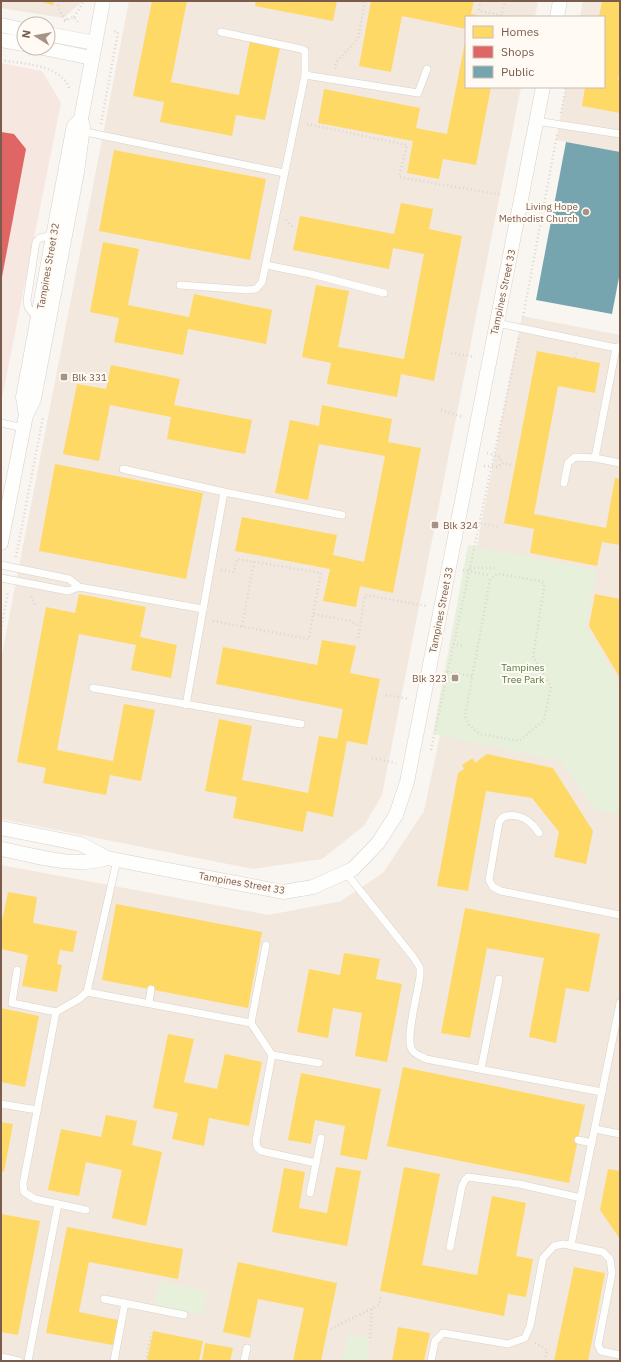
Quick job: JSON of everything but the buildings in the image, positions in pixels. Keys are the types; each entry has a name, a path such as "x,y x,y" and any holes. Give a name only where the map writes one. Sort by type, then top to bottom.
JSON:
{"street":[{"path":"56,51 92,58 103,1"},
{"path":"557,16 560,1"},
{"path":"1,25 16,28"},
{"path":"56,36 95,43"},
{"path":"1,40 16,43"},
{"name":"Tampines Street 32","path":"25,422 23,398 53,235 79,127 92,58"},
{"name":"Tampines Street 33","path":"1,828 81,844 112,859 283,892 313,887 346,873 353,869 378,843 396,815 407,782 543,88"},
{"name":"Tampines Street 32","path":"1,543 25,422 34,399 77,172 79,127"},
{"name":"Tampines Street 33","path":"1,849 72,862 91,862 112,859"}],"lane":[{"path":"180,285 247,290 256,289 262,282 305,75 305,52 221,32"},
{"path":"305,75 418,93 427,69"},
{"path":"536,121 620,134"},
{"path":"79,127 284,173"},
{"path":"266,265 311,274 384,293"},
{"path":"497,323 618,347 595,458"},
{"path":"1,423 25,422"},
{"path":"564,483 568,463 575,457 595,458 620,463"},
{"path":"123,470 224,492 342,515"},
{"path":"186,705 224,492"},
{"path":"1,565 69,578 78,587"},
{"path":"1,578 68,591 78,587 203,609"},
{"path":"93,688 301,724"},
{"path":"539,833 533,824 524,817 517,815 503,817 499,822 489,880 493,887 500,891 620,915"},
{"path":"87,992 112,859"},
{"path":"346,873 414,958 420,968 410,1036 411,1049 416,1054 426,1059 602,1092"},
{"path":"266,945 251,1023 272,1055 256,1141 257,1147 261,1151 316,1163"},
{"path":"17,970 12,1003 56,1012 87,992 251,1023"},
{"path":"481,1069 499,979"},
{"path":"149,1003 151,990"},
{"path":"571,1245 620,1003"},
{"path":"56,1012 23,1184 24,1192 34,1199 86,1210"},
{"path":"272,1055 319,1063"},
{"path":"1,1104 37,1110"},
{"path":"595,1129 620,1134"},
{"path":"310,1193 321,1138"},
{"path":"578,1140 592,1143"},
{"path":"450,1246 462,1186 468,1177 519,1184 581,1198"},
{"path":"28,1361 58,1204"},
{"path":"431,1361 435,1341 443,1333 508,1344 525,1338 530,1326 543,1258 554,1246 563,1244 603,1252 610,1259 612,1273 598,1345 601,1351 620,1355"},
{"path":"104,1299 184,1315"},
{"path":"114,1361 125,1303"},
{"path":"244,1361 247,1348"},
{"path":"1,1357 19,1361"}],"path":[{"path":"58,1 59,10 67,21"},
{"path":"74,17 84,1"},
{"path":"333,79 336,62 358,39 365,1"},
{"path":"480,1 479,11 502,15 505,1"},
{"path":"1,60 53,72 63,79 71,95"},
{"path":"430,751 521,328 566,88"},
{"path":"295,121 407,144 399,177 502,195"},
{"path":"450,353 490,359"},
{"path":"441,410 463,417"},
{"path":"471,457 494,455 500,457 502,462"},
{"path":"471,457 491,467 498,467 502,462"},
{"path":"502,462 512,464"},
{"path":"458,519 500,527"},
{"path":"202,619 308,639 321,573 237,559 234,572 211,568"},
{"path":"242,626 254,562"},
{"path":"449,567 488,575"},
{"path":"469,570 495,568"},
{"path":"499,574 544,583 532,657 551,686 544,720 519,741 480,734 474,731 465,716 472,676 492,577 499,574"},
{"path":"358,638 365,594 430,607"},
{"path":"313,614 350,621 360,626"},
{"path":"453,644 464,646"},
{"path":"429,669 472,676"},
{"path":"386,694 411,700 413,692"},
{"path":"397,770 400,756"},
{"path":"372,758 398,763"},
{"path":"331,1329 378,1305 381,1295"},
{"path":"370,1338 372,1308"},
{"path":"146,1361 151,1333"},
{"path":"525,1338 547,1350 545,1361"}],"shaded area":[{"path":"1,1 83,1 63,18 1,8"},
{"path":"129,1 538,1 535,16 465,16 465,88 521,88 382,795 364,826 322,859 253,869 1,819 1,659"},
{"path":"583,1 620,1 620,153 556,140 566,88 605,88 605,16 580,16"},
{"path":"1,63 42,71 61,103 1,403"},
{"path":"522,316 620,335 620,713 473,566"},
{"path":"441,730 567,754 620,804 620,1361 1,1361 1,865 269,915 341,901 383,873 424,811"}],"green space":[{"name":"Tampines Tree Park","path":"468,545 597,570 586,626 620,684 620,814 594,809 561,761 433,734"},
{"path":"159,1281 207,1291 202,1315 155,1305"},
{"path":"348,1334 370,1338 366,1361 342,1361"}],"place":[{"name":"Living Hope Methodist Church","path":"586,212"},
{"name":"Blk 331","path":"64,377"},
{"name":"Blk 324","path":"435,525"},
{"name":"Blk 323","path":"455,678"}]}
